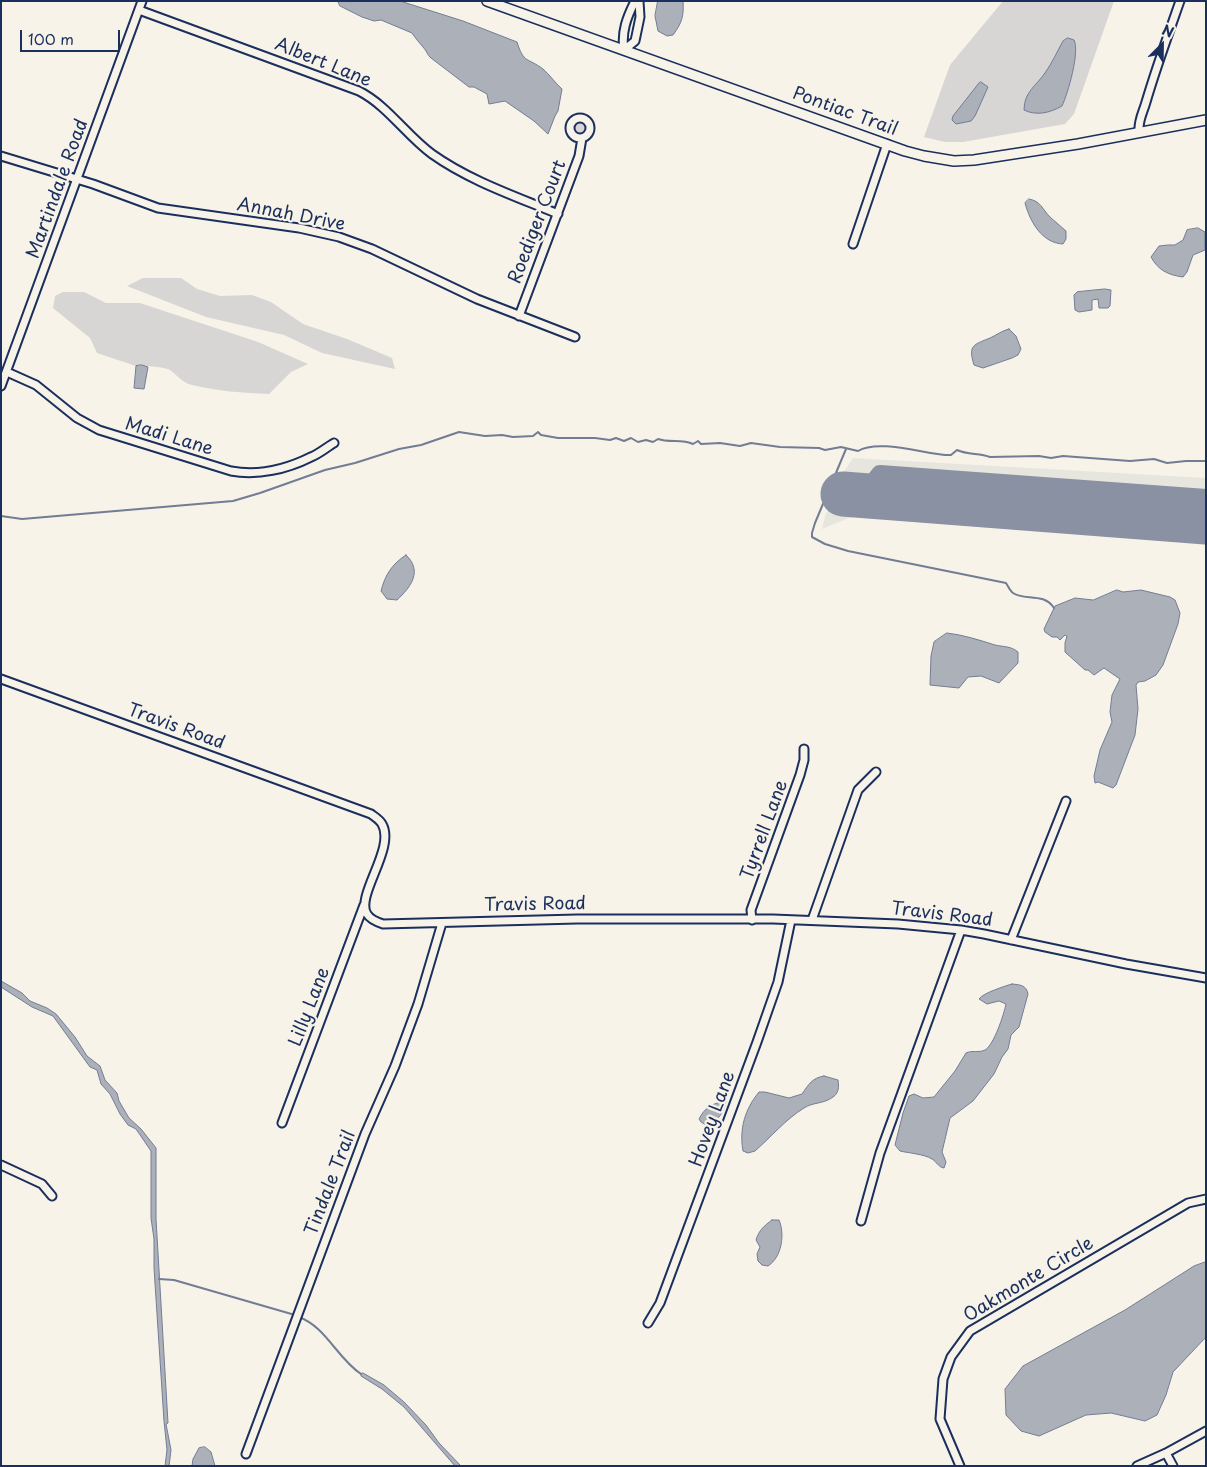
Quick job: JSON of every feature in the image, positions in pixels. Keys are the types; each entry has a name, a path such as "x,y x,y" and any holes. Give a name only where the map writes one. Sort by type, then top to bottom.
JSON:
{"main road":[{"name":"Pontiac Trail","path":"487,1 924,156 954,160 1002,157 1206,120"}],"street":[{"name":"Martindale Road","path":"1,386 142,1"},
{"path":"637,1 640,17 635,41 624,50 622,38 626,22 637,1"},
{"path":"1140,132 1138,124 1180,1"},
{"name":"Albert Lane","path":"139,10 359,91 378,103 409,134 444,161 479,180 558,214"},
{"name":"Roediger Court","path":"519,316 579,156 582,138"},
{"path":"853,244 887,144"},
{"name":"Annah Drive","path":"1,156 165,209 298,228 339,237 367,247 452,288 575,337"},
{"name":"Madi Lane","path":"6,372 36,385 77,418 99,430 227,470 254,473 277,468 312,457 334,443"},
{"name":"Travis Road","path":"1,679 371,814 382,823 385,839 365,903 365,909 366,914 376,922 383,924 577,919 812,920 898,924 961,930 1126,964 1206,978"},
{"name":"Tyrrell Lane","path":"752,920 751,910 800,775 804,760 804,749"},
{"path":"812,920 858,790 876,772"},
{"path":"1011,940 1066,801"},
{"name":"Lilly Lane","path":"282,1123 365,903"},
{"name":"Hovey Lane","path":"648,1322 660,1303 757,1042 778,982 791,920"},
{"name":"Tindale Trail","path":"246,1454 365,1134 395,1066 415,1013 442,923"},
{"path":"861,1221 885,1138 961,930"},
{"path":"1,1165 42,1184 52,1196"},
{"name":"Oakmonte Circle","path":"960,1466 940,1419 943,1379 951,1357 970,1331 1188,1203 1206,1199"},
{"path":"1137,1466 1166,1453 1206,1431"},
{"path":"1166,1453 1173,1466"}],"shaded area":[{"path":"338,1 400,1 463,21 517,42 524,57 543,69 562,89 558,111 548,134 534,121 505,101 489,104 487,94 474,87 469,87 431,58 412,33 381,20 374,21 362,17 340,6"},
{"path":"658,1 683,1 682,19 673,35 667,36 658,31 655,16"},
{"path":"1003,1 1114,1 1074,114 1065,124 963,142 945,142 924,137 950,65"},
{"path":"1068,38 1074,40 1076,54 1070,83 1062,106 1043,113 1033,113 1024,110 1028,94 1048,69 1063,41"},
{"path":"981,82 988,87 975,116 971,121 956,124 952,120 953,116"},
{"path":"578,122 582,122 586,128 582,134 578,134 574,130 574,126"},
{"path":"1029,199 1039,203 1050,217 1066,231 1066,239 1063,244 1049,240 1038,230 1030,217 1025,203"},
{"path":"1198,228 1205,232 1205,250 1193,255 1187,272 1183,277 1160,269 1151,257 1159,246 1175,245 1183,240 1187,230"},
{"path":"143,278 181,278 197,289 220,296 252,295 271,302 303,324 347,339 392,358 395,369 322,353 284,335 206,317 127,286"},
{"path":"1111,290 1110,306 1108,308 1099,308 1098,299 1092,300 1092,310 1079,312 1075,310 1074,295 1077,292"},
{"path":"63,292 84,292 106,303 140,303 258,342 308,364 291,372 269,394 211,389 192,385 183,381 170,370 136,366 97,353 90,338 53,308 55,296"},
{"path":"1009,329 1016,336 1021,349 1018,355 983,368 974,365 973,347 979,342"},
{"path":"136,366 148,367 144,389 134,388"},
{"path":"853,458 1206,478 1206,540 920,518 863,516 849,518 822,529 826,513 830,509 837,478 841,476"},
{"path":"406,555 414,567 413,579 407,590 397,600 387,599 381,591 385,580 393,566"},
{"path":"1117,590 1123,592 1141,590 1170,597 1175,600 1180,613 1178,624 1163,665 1156,675 1145,681 1138,682 1136,685 1138,709 1135,735 1116,785 1113,788 1098,782 1095,783 1094,776 1100,750 1112,722 1110,712 1112,695 1120,679 1104,668 1094,675 1085,670 1065,652 1067,636 1065,635 1060,640 1057,637 1052,637 1044,629 1055,606 1075,598 1093,600"},
{"path":"947,633 1013,649 1018,652 1018,663 999,683 981,676 968,677 959,688 930,685 931,656 934,642"},
{"path":"1,981 22,993 30,1001 56,1014 75,1037 87,1056 100,1066 105,1080 117,1093 119,1101 129,1118 141,1129 156,1148 156,1219 168,1423 166,1424 171,1450 169,1466 165,1466 167,1450 154,1268 154,1239 151,1218 151,1151 136,1129 128,1125 120,1114 110,1094 101,1084 97,1070 90,1067 53,1016 32,1007 1,987"},
{"path":"1012,984 1023,986 1028,994 1019,1027 1011,1035 1008,1049 994,1074 973,1101 950,1118 942,1152 946,1162 944,1168 940,1167 929,1157 900,1151 895,1145 909,1096 914,1094 923,1098 934,1097 955,1071 966,1053 983,1051 988,1047 998,1029 1006,1004 999,1001 987,1004 979,999 989,992"},
{"path":"824,1076 838,1080 838,1090 835,1095 826,1101 807,1106 797,1112 755,1151 748,1153 743,1151 742,1135 744,1120 750,1105 759,1092 789,1098 802,1094 809,1084"},
{"path":"726,1101 722,1112 714,1122 708,1126 701,1122 699,1119 707,1109 713,1104"},
{"path":"772,1220 779,1220 782,1238 776,1257 768,1266 762,1265 758,1261 757,1254 760,1247 756,1240 762,1228"},
{"path":"1206,1262 1206,1337 1173,1372 1157,1415 1145,1421 1111,1413 1086,1415 1039,1436 1021,1431 1006,1415 1005,1389 1023,1366 1125,1310 1194,1266"},
{"path":"363,1373 384,1385 404,1402 461,1466 455,1466 404,1407 382,1389 361,1376"},
{"path":"205,1447 211,1452 215,1466 192,1466 193,1459 199,1448"}],"waterway":[{"path":"1,516 22,519 233,501 325,470 399,449 421,445 459,432 485,436 502,435 513,437 533,436 538,432 541,435 558,438 610,440 616,438 624,441 631,438 638,442 646,440 653,442 658,439 693,444 698,441 701,444 720,443 740,446 751,443 825,450 841,447 858,451 877,446 888,446 945,455 951,455 957,450 990,457 1039,456 1051,458 1063,456 1130,461 1154,459 1167,463 1206,461"},
{"path":"846,449 815,523 812,537 825,544 848,551 1006,583 1013,593 1040,598 1050,603 1054,608"},
{"path":"159,1279 174,1280 295,1315"},
{"path":"299,1317 317,1328 345,1360 361,1374"}],"taxiway":[{"path":"871,497 873,483 880,474 1206,498"},
{"path":"904,499 905,476"},
{"path":"1134,517 1136,493"}],"runway":[{"path":"843,494 1206,522"}]}
